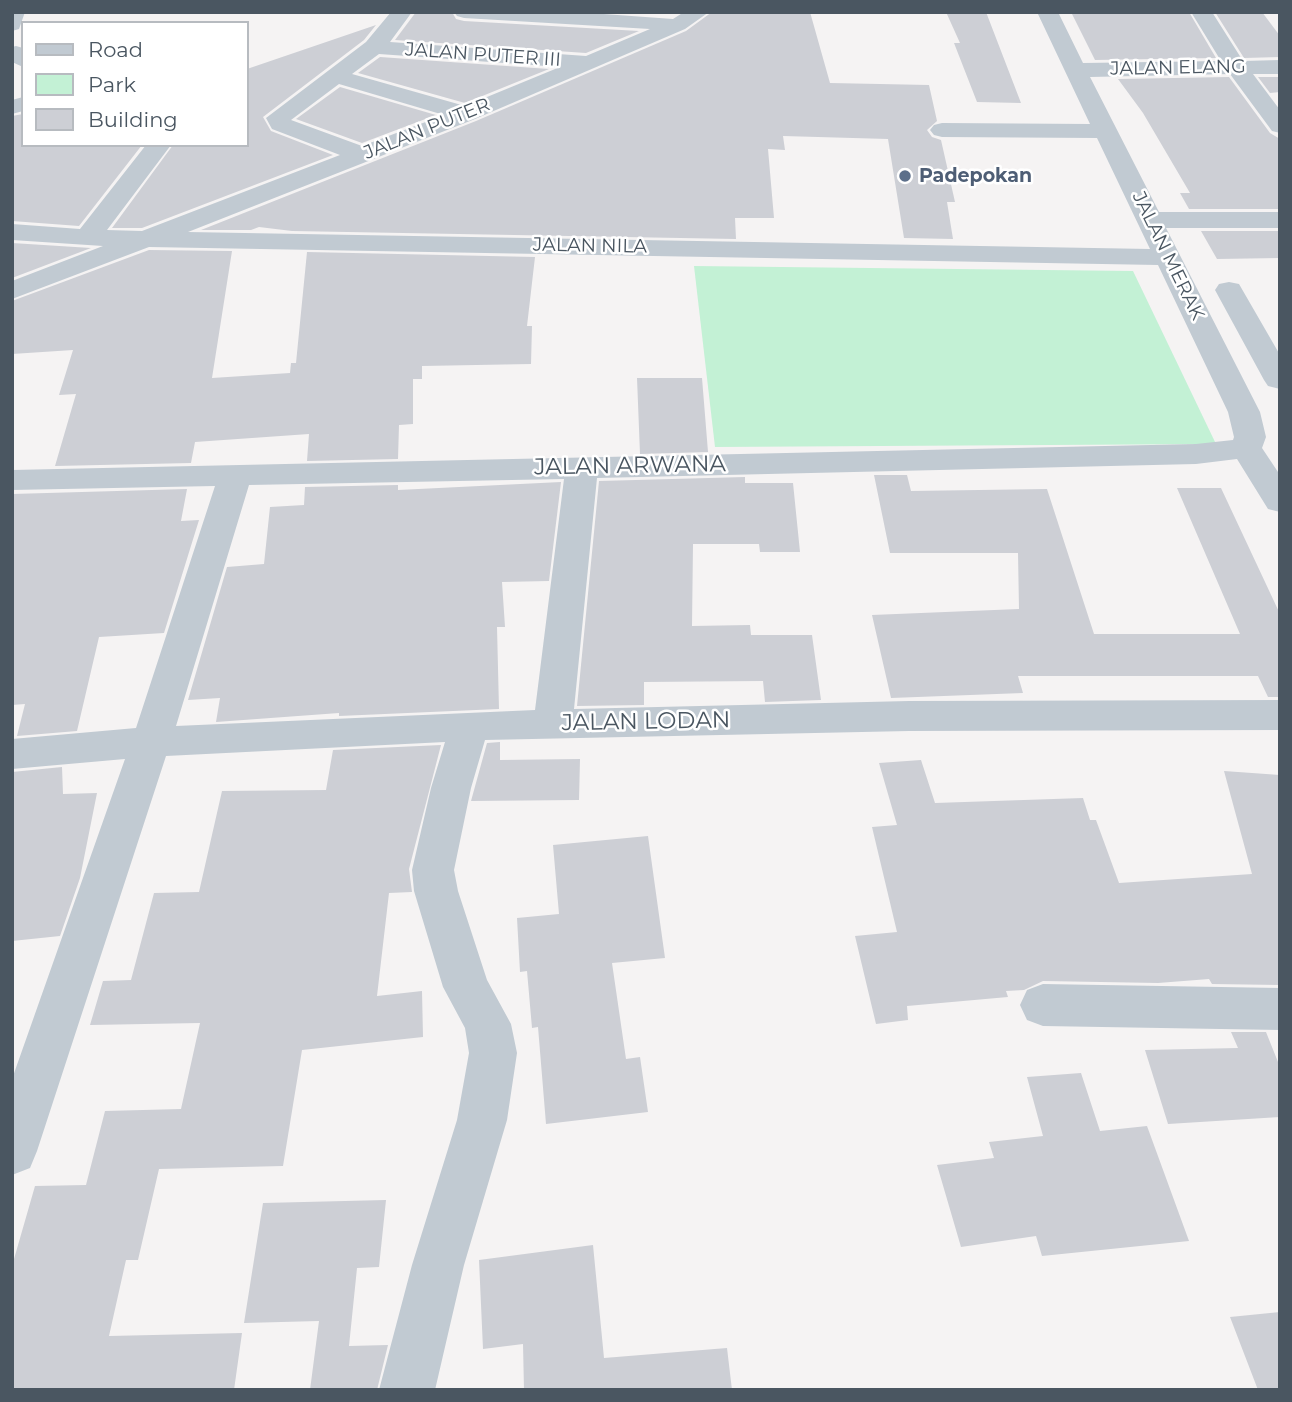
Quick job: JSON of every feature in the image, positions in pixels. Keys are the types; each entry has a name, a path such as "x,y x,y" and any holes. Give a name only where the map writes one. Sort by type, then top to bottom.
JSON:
{"street":[{"path":"12,24 15,12"},
{"path":"363,155 278,121 287,111 374,47 402,12"},
{"path":"464,12 678,25"},
{"name":"JALAN PUTER","path":"12,291 467,114 678,25 699,12"},
{"name":"JALAN MERAK","path":"1047,12 1244,412 1250,437 1247,447 1280,500"},
{"path":"1200,12 1235,66 1280,127"},
{"name":"JALAN PUTER III","path":"374,47 591,63"},
{"name":"JALAN ELANG","path":"1077,70 1280,66"},
{"path":"336,76 467,114"},
{"path":"942,130 1107,131"},
{"path":"87,238 157,147"},
{"path":"978,229 1160,238 1280,220"},
{"name":"JALAN NILA","path":"12,232 87,238 1160,238"},
{"path":"1229,290 1266,331 1279,380"},
{"path":"1204,330 1266,331"},
{"name":"JALAN ARWANA","path":"12,480 1196,454 1247,447"},
{"path":"553,724 582,468"},
{"path":"12,1151 150,742 236,475"},
{"name":"JALAN LODAN","path":"12,754 150,742 470,726 909,716 1280,715"},
{"path":"407,1390 438,1265 482,1120 493,1053 488,1024 466,987 436,891 433,870 451,788 470,726"},
{"path":"1043,1004 1280,1009"}],"green space":[{"path":"694,266 1133,271 1216,444 715,447"}],"building":[{"path":"416,12 452,12 456,19 464,21 639,31 586,53 395,40"},
{"path":"712,12 810,12 830,83 929,85 937,121 927,130 932,137 941,140 955,202 947,202 953,239 904,238 888,139 783,136 785,150 768,149 774,218 735,218 736,239 292,231 259,227 251,230 201,230 476,121 686,31"},
{"path":"946,12 986,12 1021,103 977,102 954,43 960,43"},
{"path":"1071,12 1189,12 1216,58 1095,60"},
{"path":"1215,12 1262,12 1280,36 1280,57 1244,58"},
{"path":"376,25 364,40 263,117 271,131 333,155 142,228 112,228 172,147 248,147 248,69"},
{"path":"380,57 549,69 465,103 358,73"},
{"path":"1229,77 1270,133 1280,139 1280,209 1189,209 1180,193 1190,193 1143,113 1118,79"},
{"path":"1258,77 1280,77 1280,92 1270,93"},
{"path":"340,87 436,115 362,143 296,119"},
{"path":"21,114 21,147 140,147 79,226 12,221 12,116"},
{"path":"1201,231 1280,231 1280,258 1217,259"},
{"path":"12,243 91,248 12,278"},
{"path":"149,250 232,251 212,378 290,373 291,363 296,363 307,252 535,257 527,326 532,326 531,364 422,366 422,379 413,379 413,424 399,425 398,459 307,461 309,434 195,442 191,463 55,466 76,394 59,395 73,350 12,354 12,301"},
{"path":"637,378 702,378 708,452 640,454"},
{"path":"874,475 907,475 911,491 1047,489 1094,634 1240,634 1177,488 1221,488 1280,614 1280,697 1268,697 1258,676 1018,676 1023,693 891,698 872,615 1019,609 1018,553 890,553"},
{"path":"745,477 745,483 793,483 800,552 760,552 759,544 693,544 692,626 750,625 751,635 812,635 821,700 765,702 763,681 644,682 644,705 577,706 599,481"},
{"path":"561,482 549,581 502,582 505,627 497,627 499,709 339,716 339,713 216,722 220,698 188,700 227,567 264,564 270,507 304,505 305,487 398,485 398,490"},
{"path":"187,489 181,521 199,520 164,633 99,637 77,731 17,736 25,704 12,705 12,494"},
{"path":"500,742 500,760 580,759 579,800 471,801 487,743"},
{"path":"441,745 409,869 412,892 389,893 377,996 422,991 423,1037 302,1050 283,1166 159,1169 138,1260 126,1260 109,1336 242,1333 234,1390 12,1390 12,1266 35,1186 86,1185 105,1111 181,1109 200,1023 90,1025 103,981 131,980 154,893 199,892 222,791 326,790 333,750"},
{"path":"921,760 935,803 1083,798 1090,820 1096,820 1119,883 1252,874 1224,771 1280,775 1280,985 1212,984 1209,979 1158,983 1043,981 1024,990 1006,991 1008,997 907,1006 908,1020 876,1024 855,936 897,932 872,827 897,825 879,763"},
{"path":"62,767 63,794 97,793 80,878 60,936 12,941 12,772"},
{"path":"648,836 665,958 612,963 626,1059 640,1057 648,1112 546,1124 538,1027 532,1028 527,971 520,972 517,918 559,914 553,845"},
{"path":"1231,1032 1266,1032 1280,1067 1280,1117 1168,1124 1145,1050 1238,1048"},
{"path":"1081,1073 1100,1131 1147,1126 1189,1241 1042,1256 1036,1236 961,1247 937,1165 994,1158 989,1142 1043,1136 1027,1077"},
{"path":"386,1200 379,1267 357,1268 349,1346 388,1345 377,1390 310,1390 319,1321 244,1323 263,1203"},
{"path":"593,1245 604,1358 727,1348 732,1390 524,1390 523,1344 483,1349 479,1260"},
{"path":"1280,1312 1280,1390 1258,1390 1230,1317"}],"place":[{"name":"Padepokan","path":"905,176"}]}
